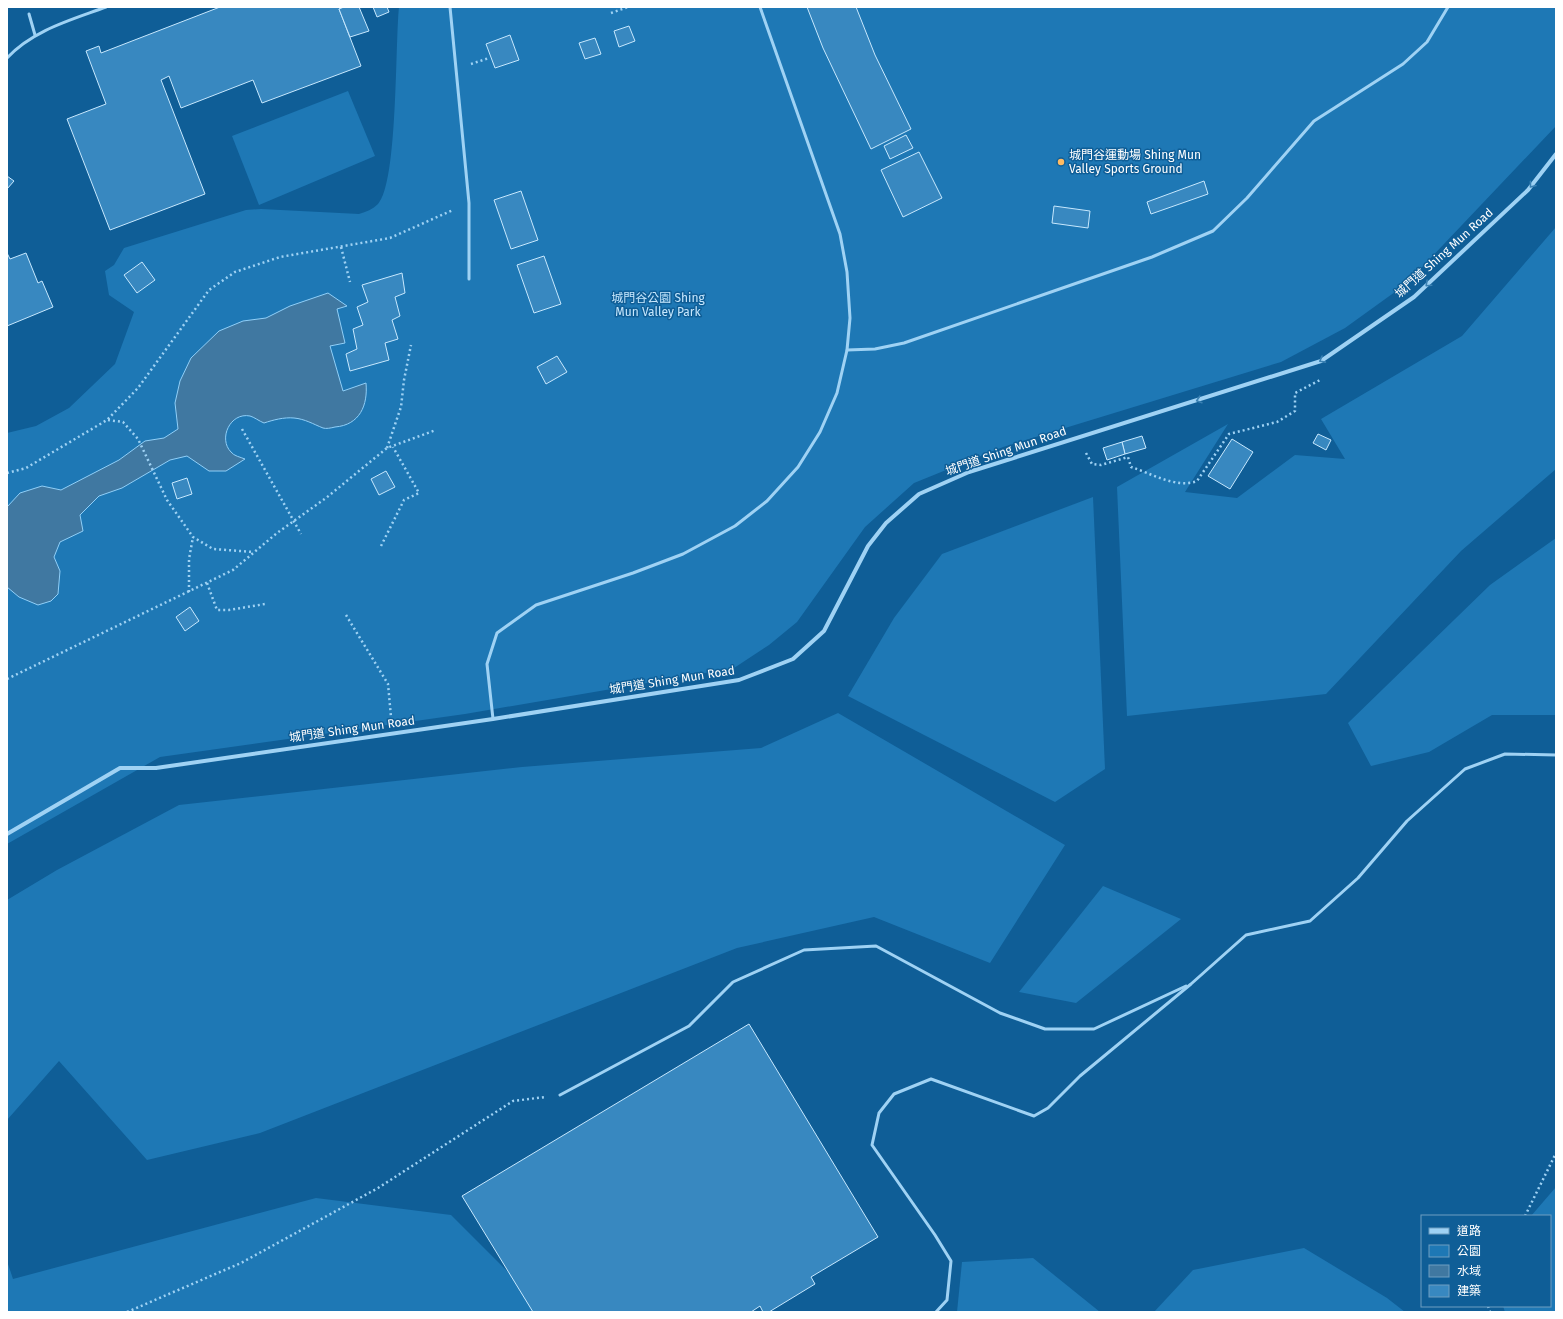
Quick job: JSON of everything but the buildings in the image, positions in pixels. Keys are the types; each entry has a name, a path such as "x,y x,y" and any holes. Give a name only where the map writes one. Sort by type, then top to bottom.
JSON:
{"street":[{"name":"城門道 Shing Mun Road","path":"7,834 120,768 156,768 493,719 739,680 793,659 824,631 868,546 886,523 919,494 969,472 1321,361 1414,296 1528,190 1556,154"}],"lane":[{"path":"7,58 15,49 35,34 106,7"},
{"path":"450,7 469,203 469,279"},
{"path":"493,719 486,664 497,633 536,604 633,573 683,554 735,526 767,501 798,467 820,432 837,393 847,350 850,318 847,272 840,234 760,7"},
{"path":"847,350 875,350 904,342 1152,258 1213,231 1247,198 1314,121 1403,64 1427,42 1448,7"},
{"path":"28,14 35,34"},
{"path":"936,1312 947,1300 951,1261 935,1235 872,1145 879,1113 894,1094 931,1079 1034,1116 1048,1108 1080,1076 1191,984 1246,935 1310,921 1358,878 1407,820 1465,769 1505,754 1556,756"},
{"path":"560,1095 689,1026 733,982 804,950 876,946 1000,1013 1045,1029 1094,1029 1191,984"}],"path":[{"path":"611,13 628,7"},
{"path":"7,473 26,468 107,420 138,388 209,290 235,272 280,258 390,238 469,203"},
{"path":"341,247 350,282"},
{"path":"387,448 401,407 404,380 411,345"},
{"path":"1081,437 1087,456 1092,464 1100,465 1128,457 1131,466 1176,482 1191,484 1197,481 1229,434 1277,422 1295,411 1295,393 1314,384"},
{"path":"107,420 123,422 138,439 156,480 167,500 193,537 213,549 254,552"},
{"path":"242,429 301,534"},
{"path":"7,679 233,570 294,521 326,498 387,448 436,430"},
{"path":"381,546 404,500 419,494 393,447"},
{"path":"189,592 189,560 193,537"},
{"path":"207,583 217,610 229,610 265,604"},
{"path":"346,615 388,684 393,733"},
{"path":"127,1312 241,1263 378,1188 513,1101 560,1095"},
{"path":"1525,1215 1556,1153"}],"green space":[{"name":"城門谷公園 Shing Mun Valley Park","path":"399,7 1556,7 1556,126 1406,284 1345,328 1281,362 1003,447 914,483 865,527 797,622 769,645 734,668 465,714 160,757 7,844 7,433 36,426 69,408 115,364 134,312 109,295 105,271 114,265 124,248 246,210 261,209 359,214 378,204 384,191 389,169 392,142"},
{"path":"348,91 375,156 259,205 232,136"},
{"path":"1556,227 1556,469 1461,551 1326,694 1127,716 1117,487 1228,424 1185,492 1237,498 1295,455 1345,459 1321,419 1462,336"},
{"path":"1093,497 1105,769 1055,802 848,696 894,618 942,554"},
{"path":"1556,538 1556,715 1492,715 1429,752 1371,766 1348,723 1490,585"},
{"path":"838,713 1065,845 990,963 874,917 737,948 260,1133 147,1160 59,1061 7,1120 7,900 57,870 179,805 522,767 761,748"},
{"path":"1103,886 1181,919 1076,1003 1019,992"},
{"path":"1556,1187 1556,1312 1505,1312 1503,1307 1551,1307 1551,1215 1532,1215"},
{"path":"316,1198 451,1215 548,1312 7,1312 7,1261 13,1279"},
{"path":"1304,1248 1387,1298 1405,1312 1154,1312 1193,1270"},
{"path":"1033,1258 1100,1312 957,1312 962,1262"}],"water":[{"path":"328,293 347,306 337,309 345,343 330,346 343,391 366,383 366,399 364,406 356,418 344,425 323,428 294,418 282,418 264,423 250,416 237,418 228,428 226,434 227,447 232,453 245,459 226,471 209,471 187,456 170,460 122,488 99,496 80,515 83,531 60,542 54,557 60,571 58,594 51,601 38,605 19,597 7,587 7,507 20,493 42,486 61,490 119,460 145,441 164,438 178,429 175,403 180,381 191,358 219,331 243,321 266,318 290,306"}],"place":[{"name":"城門谷運動場 Shing Mun Valley Sports Ground","path":"1061,162"}]}
